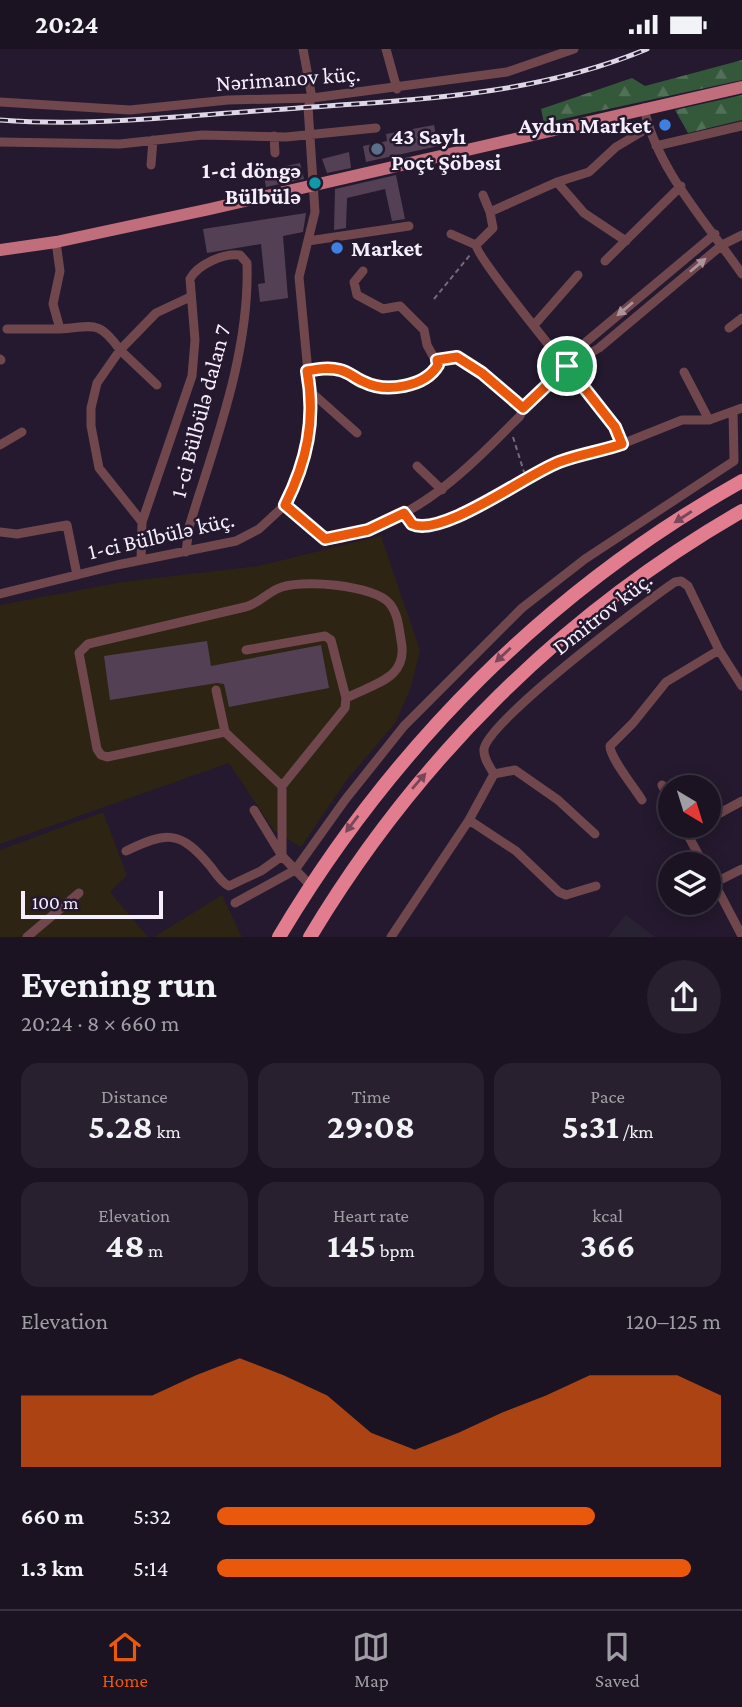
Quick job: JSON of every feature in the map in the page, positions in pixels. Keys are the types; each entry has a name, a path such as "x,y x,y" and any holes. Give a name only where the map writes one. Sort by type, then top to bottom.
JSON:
{"highway":[{"path":"279,937 310,885 384,782 441,716 524,634 651,538 742,481"},
{"path":"310,937 363,854 406,797 498,695 609,598 666,558 742,511"}],"main road":[{"path":"0,250 56,242 742,87"}],"street":[{"name":"1-ci Bülbülə küç.","path":"0,594 141,559 236,541 259,529 285,505 306,453 311,423 311,392 299,277 314,222 315,183 308,107 312,98 303,49"},
{"path":"386,49 397,89"},
{"name":"Nərimanov küç.","path":"0,103 130,110 228,100 312,98 397,89 507,72 574,49"},
{"path":"644,108 648,128 656,146 742,274"},
{"path":"656,146 742,126"},
{"path":"0,142 68,144 202,135 274,136 376,128"},
{"path":"490,212 557,182 589,172 616,148 648,128"},
{"path":"274,136 275,153"},
{"path":"151,165 153,140"},
{"path":"557,182 584,213 626,241"},
{"path":"605,261 681,186"},
{"path":"476,247 493,227 483,195"},
{"path":"308,241 409,226"},
{"path":"451,234 476,247 615,427 622,444"},
{"path":"285,505 325,539 368,530 404,513 442,490 464,473 509,427 523,408 567,366 586,342 715,234"},
{"path":"567,366 599,348 722,245 742,236"},
{"path":"56,242 60,271 53,304 60,329"},
{"name":"1-ci Bülbülə dalan 7","path":"141,559 142,522 192,376 195,340 190,279 195,271 219,258 235,254 244,257 247,275 241,336 233,375 189,527 186,552"},
{"path":"307,371 342,370 363,382 379,386 412,384 434,371 438,365 426,345 424,330 400,306 383,309 357,295 353,289 354,282 363,271"},
{"path":"535,324 578,275"},
{"path":"652,287 660,297"},
{"path":"142,522 99,468 91,426 91,408 97,383 120,350 156,313 190,297"},
{"path":"729,328 742,318"},
{"path":"7,329 97,326 157,385"},
{"path":"684,372 709,419"},
{"path":"482,373 523,408"},
{"path":"311,392 357,433"},
{"path":"235,903 295,870 395,736 461,665 522,608 585,559 734,461 738,415 682,420 622,444 559,462 428,528 412,524 404,513"},
{"path":"0,445 22,432"},
{"path":"417,466 442,490"},
{"path":"0,533 17,534 67,525 77,575"},
{"name":"Dmitrov küç.","path":"494,774 485,755 488,741 539,688 637,608 675,582 688,586 719,650 742,686"},
{"path":"225,732 107,757 101,755 97,749 81,667 81,649 88,644 253,605 278,588 296,584 337,585 381,596 390,604 396,614 405,658 394,673 346,698"},
{"path":"246,650 325,636 331,640 346,698 345,708 282,786 282,856"},
{"path":"642,800 627,775 612,758 610,746 633,723 666,682 719,650"},
{"path":"216,690 225,732 282,786"},
{"path":"391,937 468,820 494,774 515,770 558,800 596,834"},
{"path":"721,812 742,801"},
{"path":"254,810 282,856 310,885"},
{"path":"468,820 516,851 559,892 566,895 596,886"},
{"path":"126,852 157,837 179,839 200,853 229,886 261,871 282,856"},
{"path":"721,880 742,869"},
{"path":"27,937 79,893"},
{"path":"721,896 742,936"}],"path":[{"path":"434,299 476,247"},
{"path":"437,360 457,357 482,373"},
{"path":"509,427 526,479"}],"shaded area":[{"path":"381,536 420,650 411,687 396,722 346,781 301,847 274,831 229,763 0,844 0,605 122,582 258,566"},
{"path":"103,812 127,875 110,892 148,937 0,937 0,850"},
{"path":"222,895 242,937 154,937"},
{"path":"626,915 655,937 608,937"}],"green space":[{"path":"742,60 742,80 544,123 541,109 632,78 645,86"},
{"path":"742,95 742,120 688,133 675,110"}],"building":[{"path":"434,125 438,146 366,162 363,146 387,141 386,134"},
{"path":"349,152 351,168 327,173 322,159"},
{"path":"300,163 304,179 266,187 263,171"},
{"path":"396,175 405,219 392,221 385,189 347,198 346,228 334,230 335,189"},
{"path":"306,213 303,232 283,236 288,298 260,302 258,284 265,283 261,244 207,253 203,229"},
{"path":"207,641 211,666 321,645 329,688 229,707 224,684 217,683 110,700 104,656"}],"railway":[{"path":"0,120 136,120 462,95 555,78 602,66 647,49"}],"place":[{"name":"Aydın Market","path":"665,125"},
{"name":"43 Saylı Poçt Şöbəsi","path":"377,149"},
{"name":"1-ci döngə Bülbülə","path":"315,183"},
{"name":"Market","path":"337,248"}],"route":[{"path":"457,357 482,373 523,408 567,366 615,427 622,444 559,462 505,492 428,528 419,528 412,524 404,513 368,530 332,540 325,539 285,505 300,471 310,431 311,392 307,371 329,368 342,370 363,382 379,386 412,384 425,379 434,371 438,365 437,360 457,357"}]}
